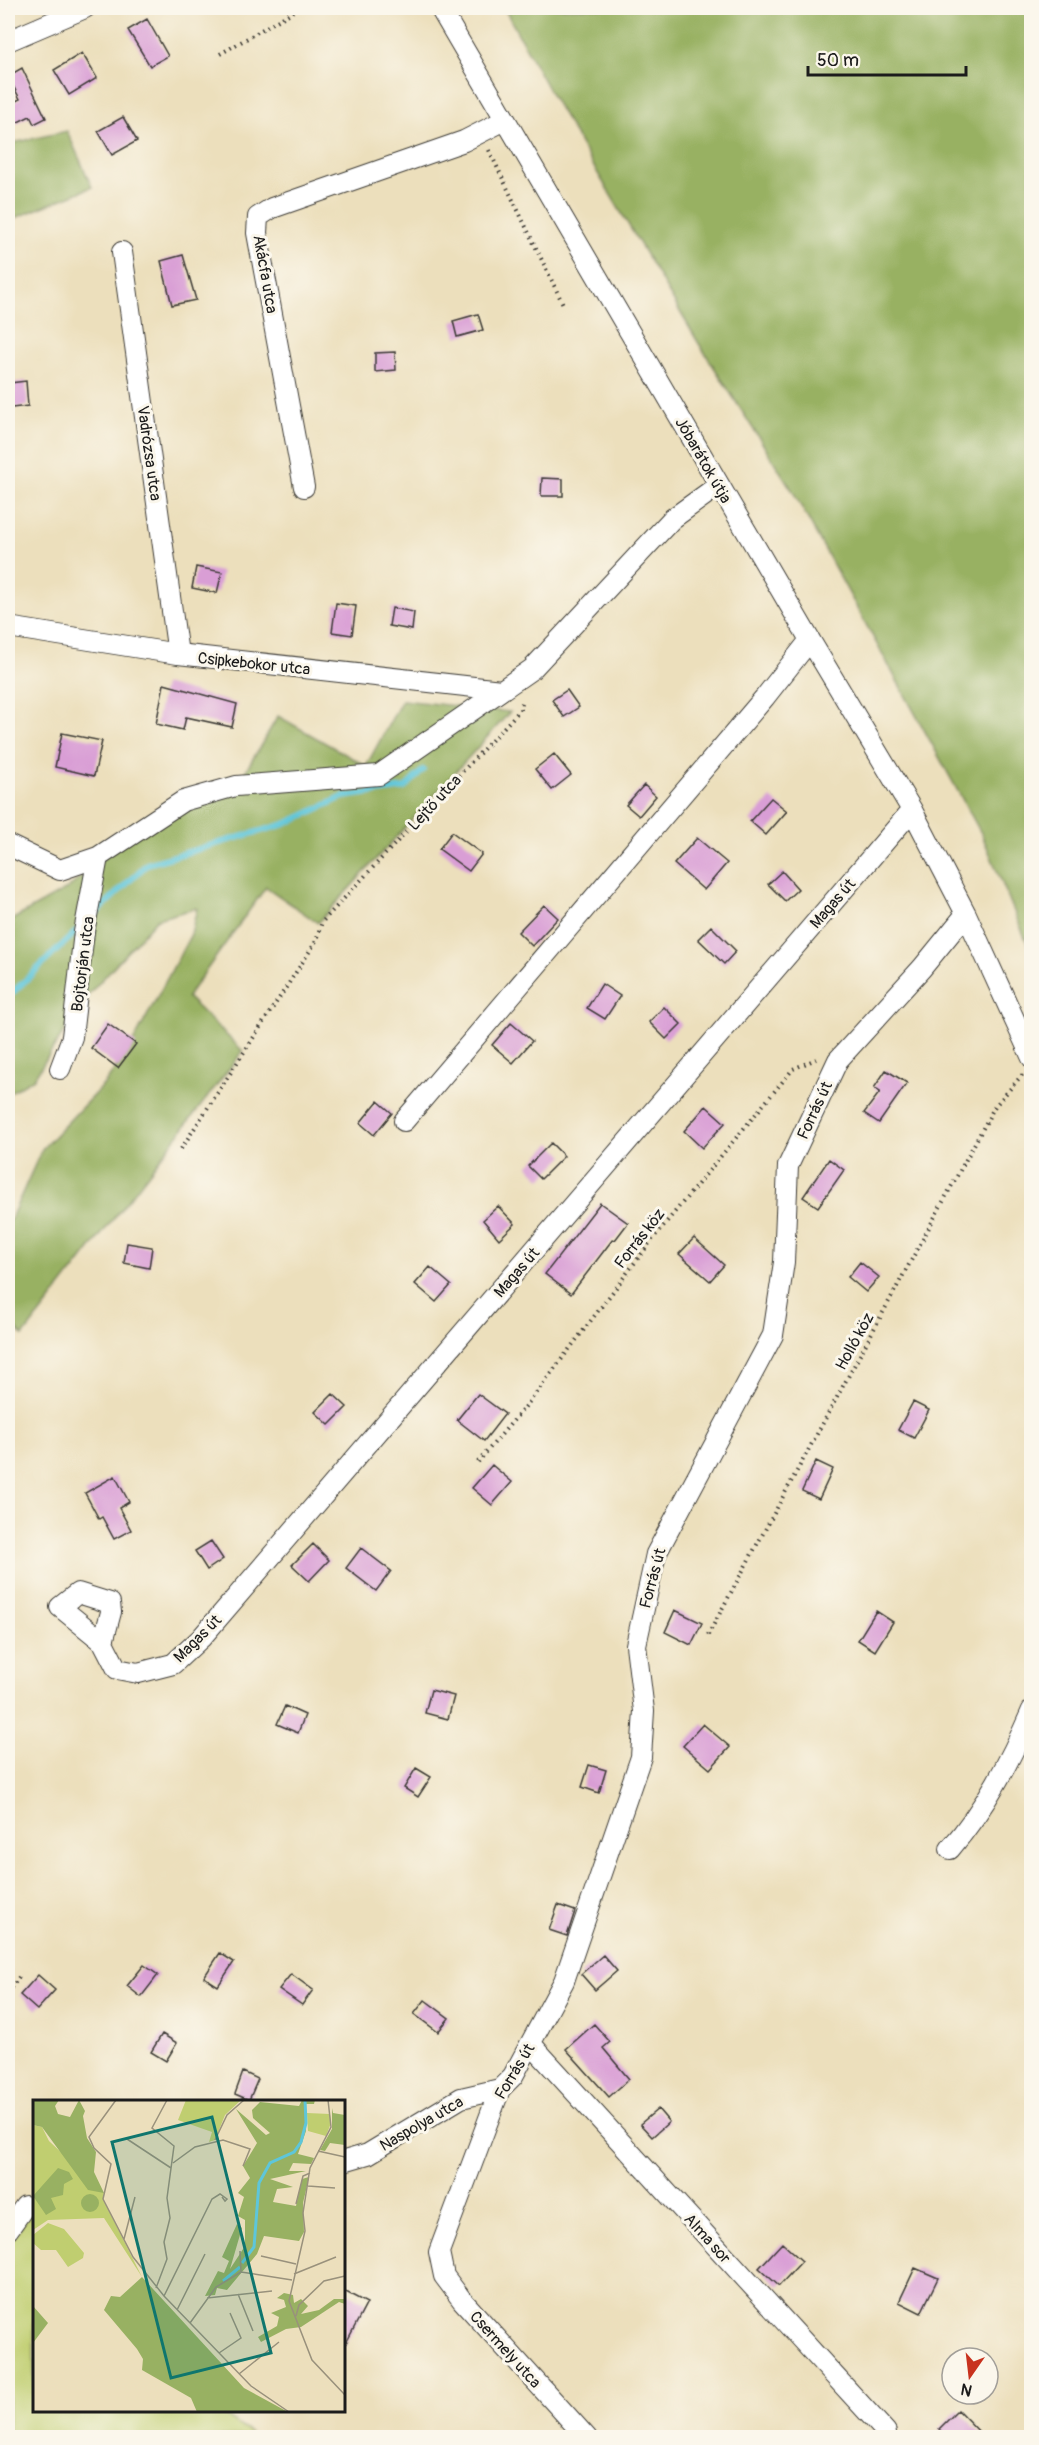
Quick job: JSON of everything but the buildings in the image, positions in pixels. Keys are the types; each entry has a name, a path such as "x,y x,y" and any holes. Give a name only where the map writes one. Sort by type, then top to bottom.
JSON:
{"street":[{"path":"8,41 85,8"},
{"name":"Jóbarátok útja","path":"440,8 912,810 966,914 1028,1066"},
{"name":"Akácfa utca","path":"304,487 257,233 258,217 272,208 454,145 505,120"},
{"name":"Vadrózsa utca","path":"122,252 178,654"},
{"path":"8,844 60,870 98,857 183,801 236,786 380,775 532,669 672,519 719,485"},
{"name":"Csipkebokor utca","path":"8,627 178,654 501,690"},
{"path":"404,1122 765,697 810,640"},
{"name":"Magas út","path":"103,1642 117,1669 138,1673 173,1664 201,1638 912,810"},
{"name":"Bojtorján utca","path":"60,1069 72,1037 84,932 98,857"},
{"name":"Forrás út","path":"440,2252 500,2089 513,2076 564,1981 641,1757 644,1711 636,1645 656,1554 772,1335 784,1262 788,1166 838,1060 922,968 966,914"},
{"path":"950,1849 972,1823 1007,1766 1032,1710"},
{"name":"Alma sor","path":"531,2044 886,2433"},
{"name":"Naspolya utca","path":"345,2161 368,2154 461,2098 500,2089"},
{"path":"8,2230 22,2205"},
{"name":"Csermely utca","path":"440,2252 444,2276 462,2300 587,2438"}],"path":[{"path":"220,54 299,8"},
{"path":"481,133 563,304"},
{"name":"Lejtő utca","path":"181,1149 315,943 322,922 520,710 532,669"},
{"name":"Forrás köz","path":"478,1462 530,1401 655,1236 793,1069 813,1059 838,1060"},
{"name":"Holló köz","path":"708,1635 995,1106 1028,1066"},
{"path":"8,1993 21,1974"}],"green space":[{"path":"504,8 1031,8 1031,952 982,835 792,490 698,342 553,98"},
{"path":"67,131 92,187 8,221 8,144"},
{"path":"402,700 510,712 318,923 266,887 187,997 243,1051 23,1336 8,1320 8,1225 42,1149 106,1082 132,1044 191,934 197,908 157,919 89,994 34,1078 8,1094 8,922 67,889 166,806 241,779 278,716 366,766"},
{"path":"33,2212 33,2412 220,2412 255,2437 8,2437 8,2243"}],"waterway":[{"path":"93,916 147,864 285,824 343,797 405,788 423,770"},
{"path":"8,997 79,929"}]}
